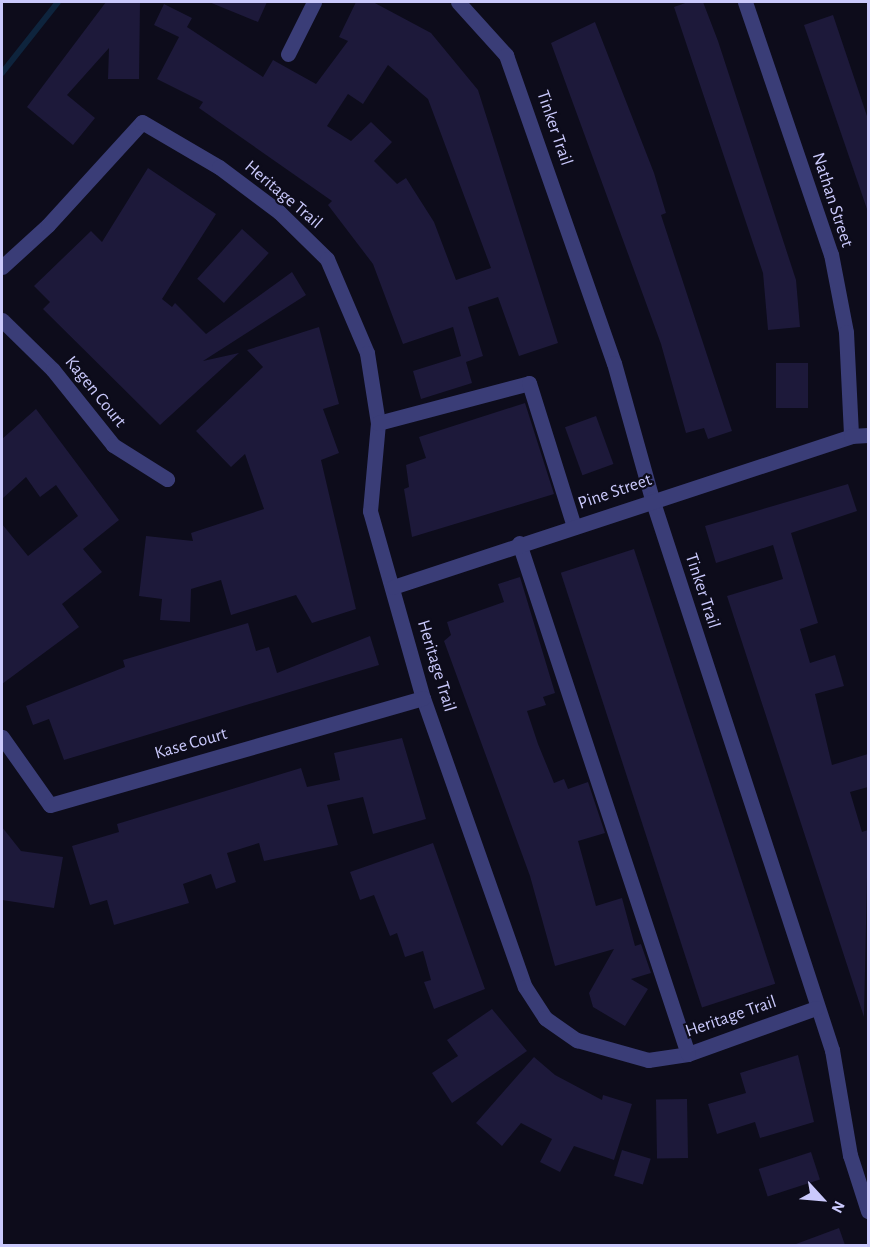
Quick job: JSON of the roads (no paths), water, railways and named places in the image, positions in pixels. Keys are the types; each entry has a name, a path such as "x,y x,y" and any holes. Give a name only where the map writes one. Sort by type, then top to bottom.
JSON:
{"street":[{"path":"288,54 314,2"},
{"name":"Tinker Trail","path":"458,2 506,55 615,363 652,499 831,1050 850,1155 868,1211"},
{"name":"Nathan Street","path":"745,2 831,254 846,332 851,436"},
{"name":"Heritage Trail","path":"2,267 48,225 142,122 245,186 327,259 368,353 378,423 370,511 423,698 525,987 545,1018 577,1040 607,1051 648,1060 688,1054 816,1008"},
{"name":"Kagen Court","path":"2,320 53,370 113,445 167,479"},
{"path":"378,423 529,383 574,527"},
{"path":"851,436 868,435"},
{"name":"Pine Street","path":"393,587 652,499 851,436"},
{"path":"519,543 688,1054"},
{"name":"Kase Court","path":"2,737 50,805 423,698"}],"waterway":[{"path":"2,73 58,2"}]}
